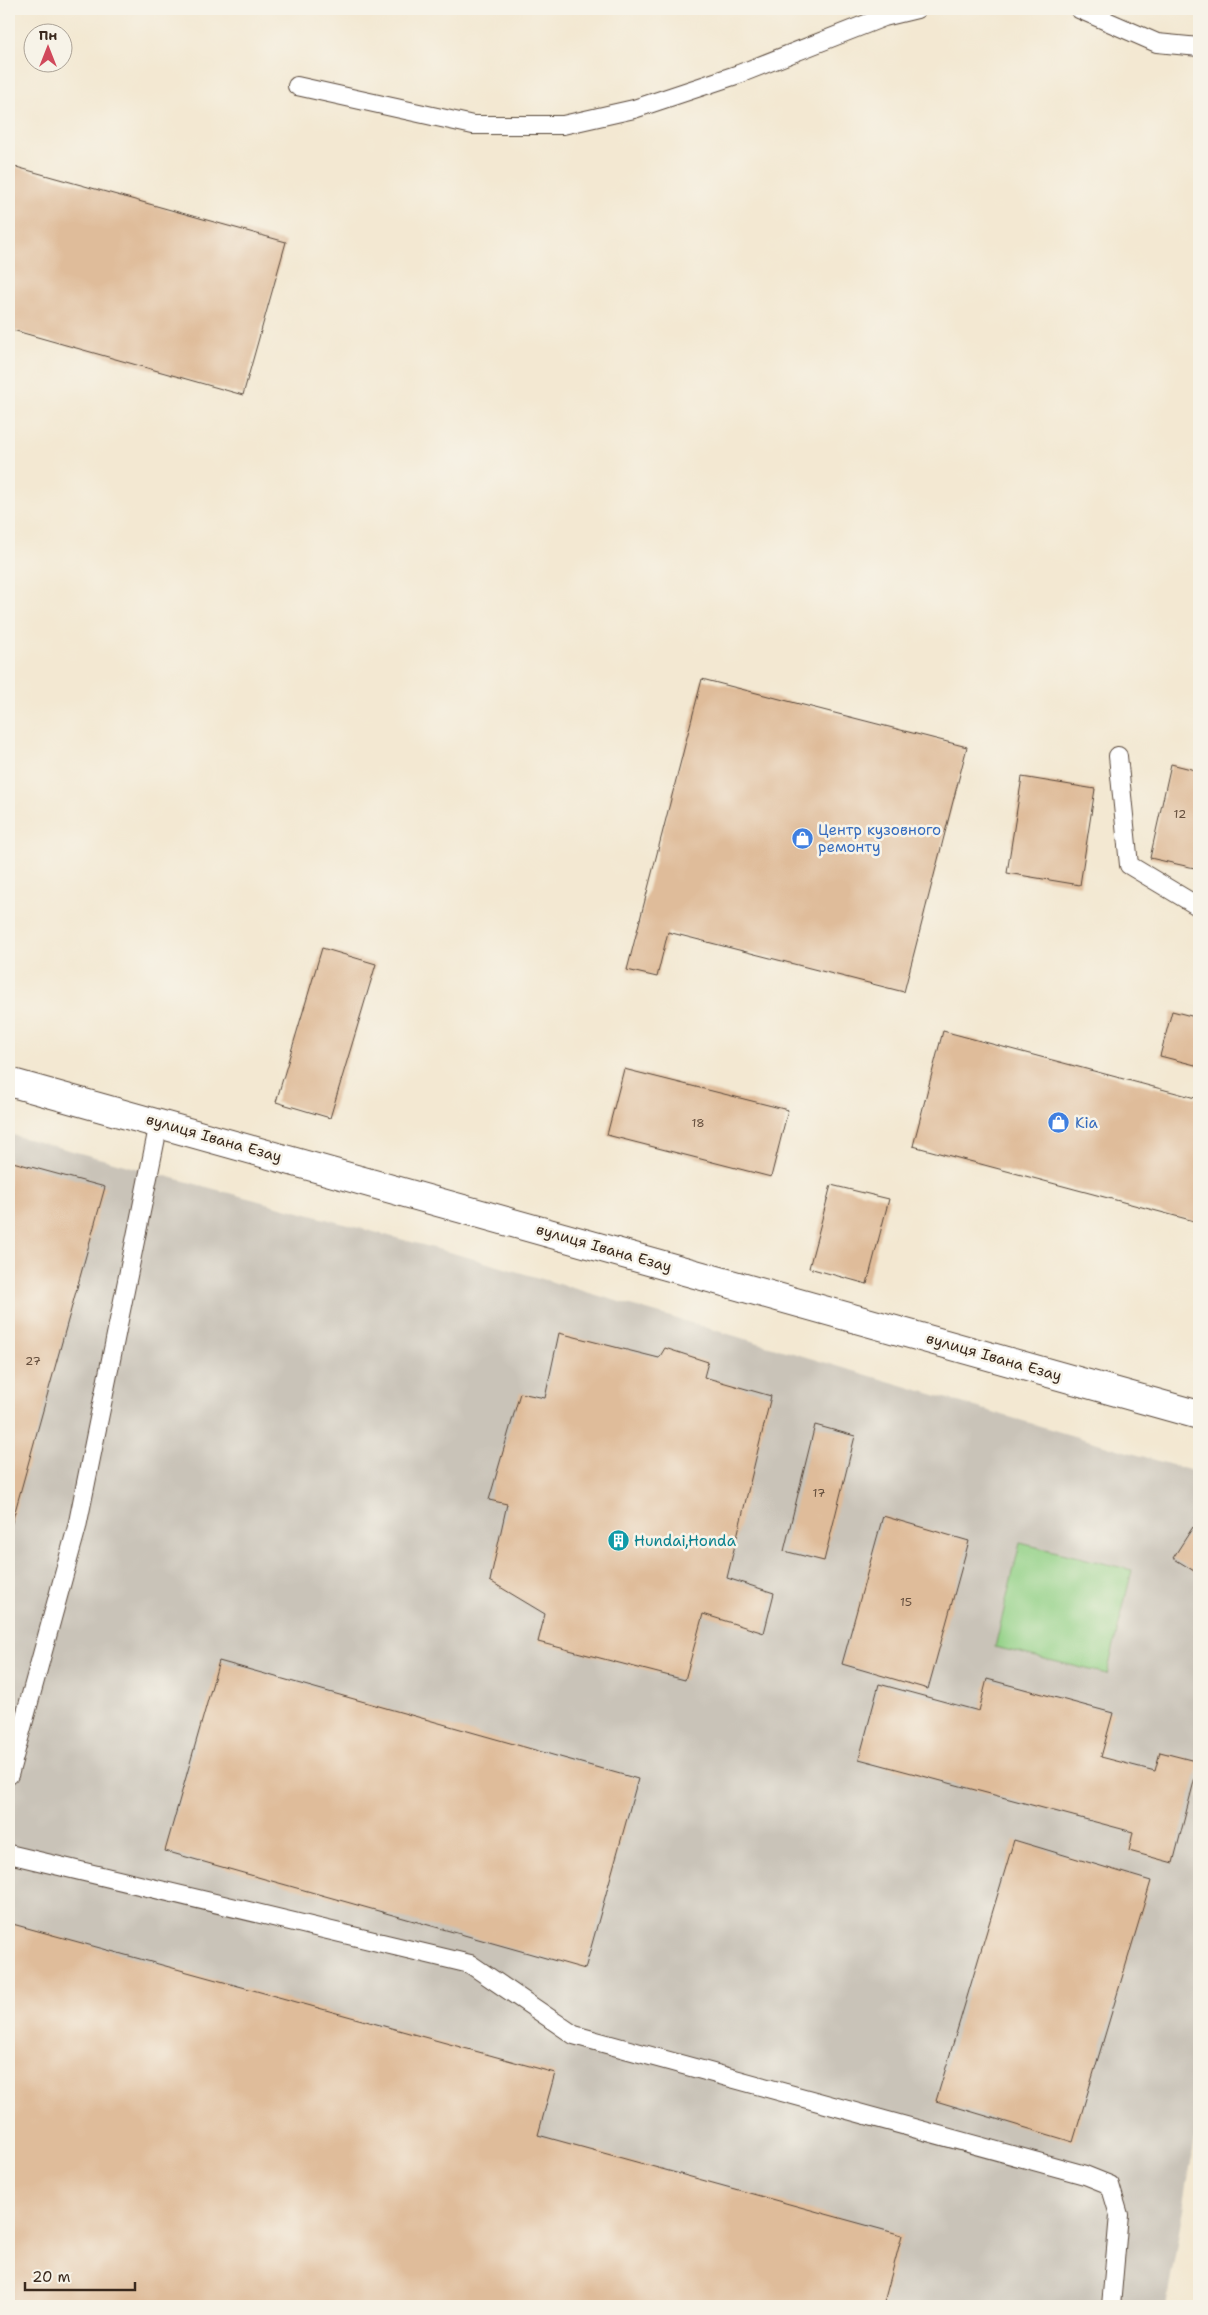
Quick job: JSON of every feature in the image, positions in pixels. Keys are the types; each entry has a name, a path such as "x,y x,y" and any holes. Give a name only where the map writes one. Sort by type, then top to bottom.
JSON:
{"street":[{"name":"вулиця Івана Езау","path":"9,1082 1199,1415"}],"lane":[{"path":"297,86 473,125 563,125 634,109 739,74 884,17 918,9"},
{"path":"1079,9 1157,43 1199,47"},
{"path":"1118,756 1128,865 1199,907"},
{"path":"9,1774 77,1527 159,1123"},
{"path":"9,1854 470,1964 574,2035 1085,2175 1110,2185 1119,2215 1111,2306"}],"shaded area":[{"path":"9,1134 471,1258 1199,1473 1199,2117 1166,2306 9,2306"}],"green space":[{"path":"1020,1543 1132,1570 1107,1674 995,1647"}],"building":[{"path":"9,165 286,242 243,395 9,329"},
{"name":"Центр кузовного ремонту","path":"702,679 967,747 904,992 668,932 657,977 627,970"},
{"path":"1171,764 1199,771 1199,869 1150,858"},
{"path":"1022,777 1095,789 1080,885 1007,873"},
{"path":"322,948 376,964 330,1118 276,1102"},
{"path":"1172,1011 1199,1018 1199,1066 1160,1056"},
{"name":"Kia","path":"943,1031 1199,1099 1198,1222 913,1146"},
{"path":"624,1069 788,1110 771,1177 607,1135"},
{"path":"9,1161 105,1187 9,1533"},
{"path":"831,1185 889,1199 867,1284 809,1268"},
{"name":"Hundai,Honda","path":"559,1333 659,1358 665,1348 708,1362 704,1377 771,1396 727,1578 774,1593 764,1633 703,1614 685,1680 538,1642 545,1614 490,1581 507,1504 489,1500 520,1393 545,1398"},
{"path":"815,1425 855,1436 824,1561 784,1551"},
{"path":"883,1516 969,1541 928,1689 842,1664"},
{"path":"1193,1527 1199,1531 1199,1574 1173,1558"},
{"path":"219,1661 638,1779 585,1969 165,1851"},
{"path":"987,1679 1113,1713 1101,1757 1155,1771 1160,1752 1199,1762 1173,1863 1129,1851 1133,1832 859,1759 879,1684 979,1711"},
{"path":"1014,1840 1151,1881 1073,2142 936,2101"},
{"path":"9,1923 555,2073 538,2135 902,2235 883,2306 9,2306"}],"place":[{"name":"Центр кузовного ремонту","path":"802,839"},
{"name":"Kia","path":"1059,1123"},
{"name":"Hundai,Honda","path":"618,1541"}]}
